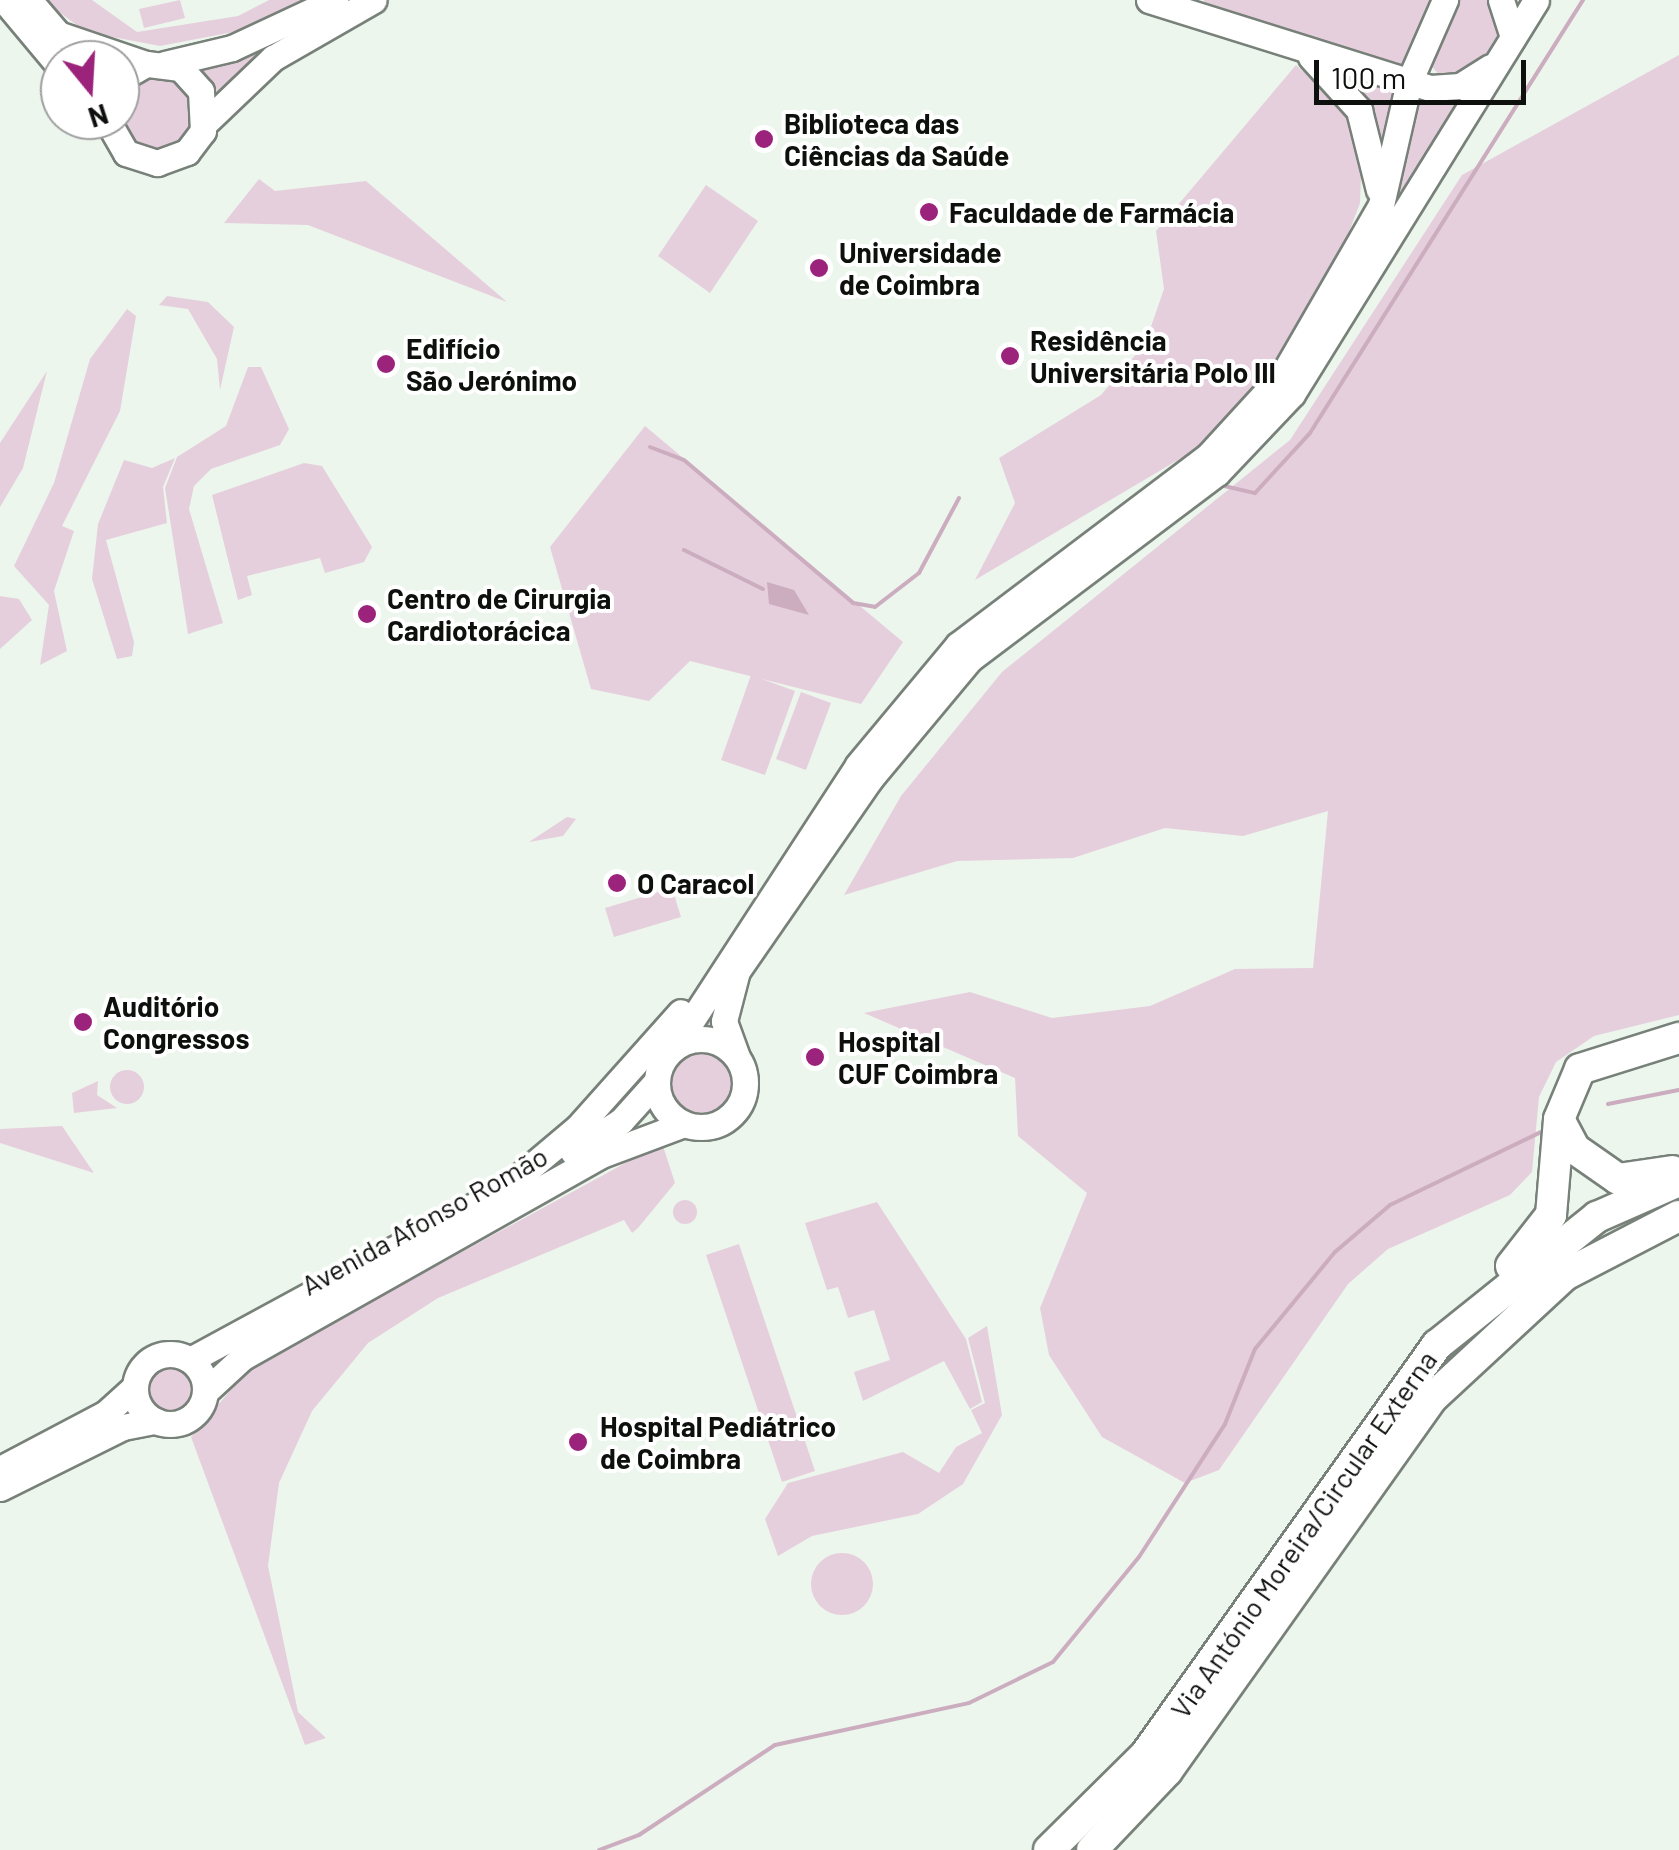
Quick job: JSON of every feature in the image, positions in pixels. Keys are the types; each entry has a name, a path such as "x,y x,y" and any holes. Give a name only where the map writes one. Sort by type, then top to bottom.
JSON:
{"highway":[{"path":"1437,1345 1551,1216 1558,1119 1580,1068 1679,1038"},
{"path":"1558,1119 1574,1149 1618,1179 1679,1169"},
{"name":"Via António Moreira/Circular Externa","path":"1050,1850 1146,1754 1437,1345 1598,1217 1679,1181"},
{"name":"Via António Moreira/Circular Externa","path":"1092,1850 1167,1771 1432,1399 1565,1275 1679,1216"}],"main road":[{"path":"4,0 40,43"},
{"path":"29,0 58,34 155,64 202,91 206,122"},
{"path":"140,70 232,48 335,0"},
{"path":"118,140 126,153 157,163 188,152 206,122 273,58 374,0"},
{"path":"1149,0 1409,82 1451,88 1498,62"},
{"path":"1444,0 1409,82 1381,205 1245,421 958,645 858,765 725,958 656,1082 661,1102 684,1124 713,1125 736,1110 745,1086 724,1021 737,971 870,780 970,660 1252,440 1292,394 1536,0"},
{"path":"1501,0 1514,37"},
{"path":"1299,48 1359,110 1381,205"},
{"path":"502,1191 578,1127 725,958"},
{"path":"675,1046 715,1041 736,1057"},
{"name":"Avenida Afonso Romão","path":"190,1360 502,1191 621,1121 656,1082"},
{"name":"Avenida Afonso Romão","path":"206,1391 243,1357 600,1156 684,1124"},
{"path":"0,1469 106,1414 135,1387 154,1358 190,1360 206,1391 188,1419 123,1427 0,1488"},
{"path":"135,1387 155,1421"}],"shaded area":[{"path":"43,0 92,0 137,32 238,16 269,0 311,0 244,30 160,46 86,32"},
{"path":"180,0 185,18 144,28 139,9"},
{"path":"1204,0 1437,0 1406,74 1203,8"},
{"path":"1455,0 1492,0 1506,27 1496,50 1456,79 1442,78 1427,61"},
{"path":"262,46 268,54 221,99 194,65"},
{"path":"1679,55 1679,1015 1594,1036 1556,1062 1539,1097 1532,1172 1510,1195 1388,1249 1348,1284 1219,1470 1185,1483 1102,1437 1049,1355 1040,1308 1087,1193 1018,1136 1015,1078 864,1013 970,992 1052,1018 1150,1006 1235,969 1313,968 1328,811 1243,836 1165,828 1073,858 957,861 844,895 901,796 1002,672 1290,440 1462,175"},
{"path":"1296,65 1350,115 1362,149 1360,203 1336,266 1273,365 1200,447 975,580 1015,503 999,458 1101,395 1145,344 1164,289 1156,231"},
{"path":"1348,72 1402,89 1380,157 1347,82"},
{"path":"157,74 171,77 184,85 195,112 184,139 157,150 132,140 140,140 140,79"},
{"path":"1474,89 1272,408 1214,466 1042,592 952,673 728,977 720,1033 701,1030 727,970 795,871 943,675 1041,586 1207,465 1276,395 1383,227 1415,92 1443,98"},
{"path":"259,179 275,191 366,181 507,302 308,225 224,223"},
{"path":"706,185 758,221 710,293 658,256"},
{"path":"167,296 208,302 234,327 220,390 217,359 188,309 159,305"},
{"path":"127,309 136,316 120,411 62,526 74,531 54,591 67,651 40,665 49,605 14,566 54,483 90,359"},
{"path":"248,367 261,367 289,429 280,445 211,469 194,486 189,509 223,623 188,634 165,488 177,457 226,426"},
{"path":"47,371 23,468 0,507 0,443"},
{"path":"645,426 903,642 861,704 690,661 649,701 591,689 550,547"},
{"path":"175,458 163,487 167,523 106,540 134,642 132,656 117,659 92,579 98,524 124,460 152,468"},
{"path":"304,463 322,466 372,547 364,562 325,573 320,558 247,576 252,595 238,600 212,495"},
{"path":"767,582 794,590 809,615 769,604"},
{"path":"0,596 19,599 32,620 0,649"},
{"path":"751,675 795,691 765,775 721,760"},
{"path":"801,692 831,703 806,770 776,759"},
{"path":"567,817 576,819 563,836 529,842"},
{"path":"672,888 681,917 614,937 605,908"},
{"path":"702,1052 724,1062 734,1084 724,1106 702,1116 680,1106 670,1084 680,1062"},
{"path":"127,1070 139,1075 144,1087 139,1099 127,1104 115,1099 110,1087 115,1075"},
{"path":"98,1081 97,1095 117,1108 74,1113 72,1093"},
{"path":"62,1126 94,1173 0,1143 0,1129"},
{"path":"662,1143 675,1183 632,1233 624,1220 438,1298 368,1343 312,1411 279,1483 268,1566 298,1712 326,1738 305,1745 191,1437 249,1368"},
{"path":"685,1200 697,1212 685,1224 673,1212"},
{"path":"877,1202 966,1339 982,1402 970,1409 944,1361 863,1401 854,1372 890,1360 874,1310 848,1318 838,1287 827,1290 805,1223"},
{"path":"739,1244 815,1471 782,1482 706,1255"},
{"path":"987,1326 1002,1415 963,1484 918,1514 812,1536 778,1556 765,1519 788,1483 903,1452 939,1473 956,1447 982,1433 971,1410 985,1403 968,1338"},
{"path":"170,1368 185,1374 191,1389 185,1404 170,1410 155,1404 149,1389 155,1374"},
{"path":"842,1553 864,1562 873,1584 864,1606 842,1615 820,1606 811,1584 820,1562"}],"waterway":[{"path":"1220,485 1255,493 1310,433 1583,0"},
{"path":"650,447 684,460 853,603 875,607 919,573 959,498"},
{"path":"684,550 763,589"},
{"path":"1608,1104 1679,1090"},
{"path":"599,1850 639,1835 775,1745 969,1703 1053,1662 1139,1557 1225,1424 1255,1349 1335,1252 1390,1205 1545,1130"}],"place":[{"name":"Biblioteca das Ciências da Saúde","path":"764,139"},
{"name":"Faculdade de Farmácia","path":"929,212"},
{"name":"Universidade de Coimbra","path":"819,268"},
{"name":"Residência Universitária Polo III","path":"1010,356"},
{"name":"Edifício São Jerónimo","path":"386,364"},
{"name":"Centro de Cirurgia Cardiotorácica","path":"367,614"},
{"name":"O Caracol","path":"617,883"},
{"name":"Auditório Congressos","path":"83,1022"},
{"name":"Hospital CUF Coimbra","path":"815,1057"},
{"name":"Hospital Pediátrico de Coimbra","path":"578,1442"}]}
